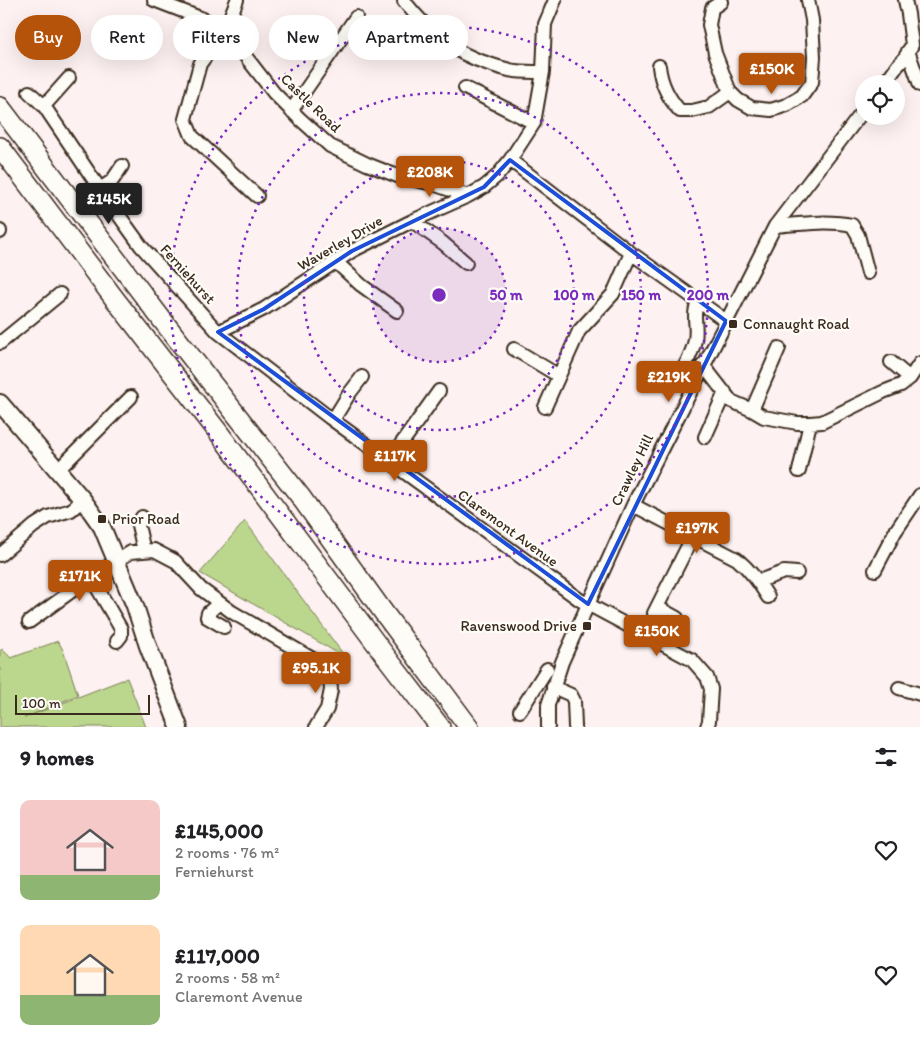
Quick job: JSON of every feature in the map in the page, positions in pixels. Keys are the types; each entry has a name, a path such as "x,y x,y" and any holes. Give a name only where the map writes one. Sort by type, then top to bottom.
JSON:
{"highway":[{"path":"0,107 163,321 300,496 468,727"},
{"path":"0,147 219,433 440,727"}],"main road":[{"path":"0,403 83,500 102,527 135,606 179,727"}],"street":[{"name":"Castle Road","path":"154,0 193,15"},
{"path":"231,15 237,0"},
{"name":"Waverley Drive","path":"218,332 264,309 352,251 468,196 484,187 497,176 510,160 534,123 542,72 545,24 555,0"},
{"path":"721,2 712,8 710,25 715,53 730,92 738,100 752,108 771,110 787,105 802,96 812,82 814,48 808,0"},
{"path":"891,75 904,59 912,44 905,0"},
{"path":"404,1 437,36 474,60 514,71 542,72"},
{"path":"291,111 348,29"},
{"path":"908,51 920,85"},
{"path":"203,60 200,64 185,119 192,136 257,196"},
{"name":"Castle Road","path":"249,60 291,111 330,146 400,177 433,184 468,196"},
{"path":"659,66 660,74 670,100 680,111 692,111 709,107 730,92"},
{"path":"44,106 69,78"},
{"path":"465,88 534,123"},
{"name":"Ferniehurst","path":"29,92 44,106 141,246 218,332"},
{"name":"Crawley Hill","path":"548,727 548,705 562,662 632,505 775,226 855,122"},
{"path":"510,160 630,253 726,321"},
{"path":"100,189 112,181 122,166"},
{"path":"412,221 443,243 466,263"},
{"path":"775,226 820,223 852,225 858,235 868,273"},
{"path":"545,407 579,331 613,294 630,253"},
{"path":"336,262 360,285 397,311"},
{"path":"0,343 60,294"},
{"path":"680,376 695,341 694,312 699,301"},
{"name":"Claremont Avenue","path":"218,332 333,420 588,604"},
{"path":"752,410 779,348"},
{"path":"514,349 559,376"},
{"path":"891,362 910,378"},
{"path":"704,365 731,401 764,417 797,423 810,423 822,422 901,385 910,378 920,363"},
{"path":"333,420 362,377"},
{"path":"389,461 439,391"},
{"path":"705,437 725,392"},
{"path":"58,470 131,397"},
{"path":"799,471 810,423"},
{"path":"875,570 895,532 920,495"},
{"path":"0,555 34,526 48,517 70,510 83,500"},
{"path":"632,505 737,559 759,581 768,597"},
{"path":"142,517 138,525 144,551"},
{"path":"677,618 655,610 694,536"},
{"path":"29,622 131,552 154,550 175,561 201,590 232,612 321,664 330,677 331,690 327,710 316,727"},
{"path":"759,581 784,572 797,573"},
{"path":"91,578 121,629 121,636 116,641"},
{"path":"219,603 208,613 207,617 224,627"},
{"path":"588,604 692,660 707,676 711,689 707,727"},
{"path":"520,712 547,669"},
{"path":"553,687 571,695 574,701 575,727"},
{"path":"899,688 920,694"},
{"path":"528,699 542,705 548,705"}],"highlighted area":[{"path":"510,160 726,321 588,604 218,332 264,309 352,251 484,187"}],"green space":[{"path":"245,521 346,658 200,573"},
{"path":"58,641 63,650 78,695 24,718 127,678 146,727 0,727 0,651 2,649 11,658"}],"place":[{"name":"Connaught Road","path":"733,324"},
{"name":"Prior Road","path":"102,519"},
{"name":"Ravenswood Drive","path":"587,626"}]}
